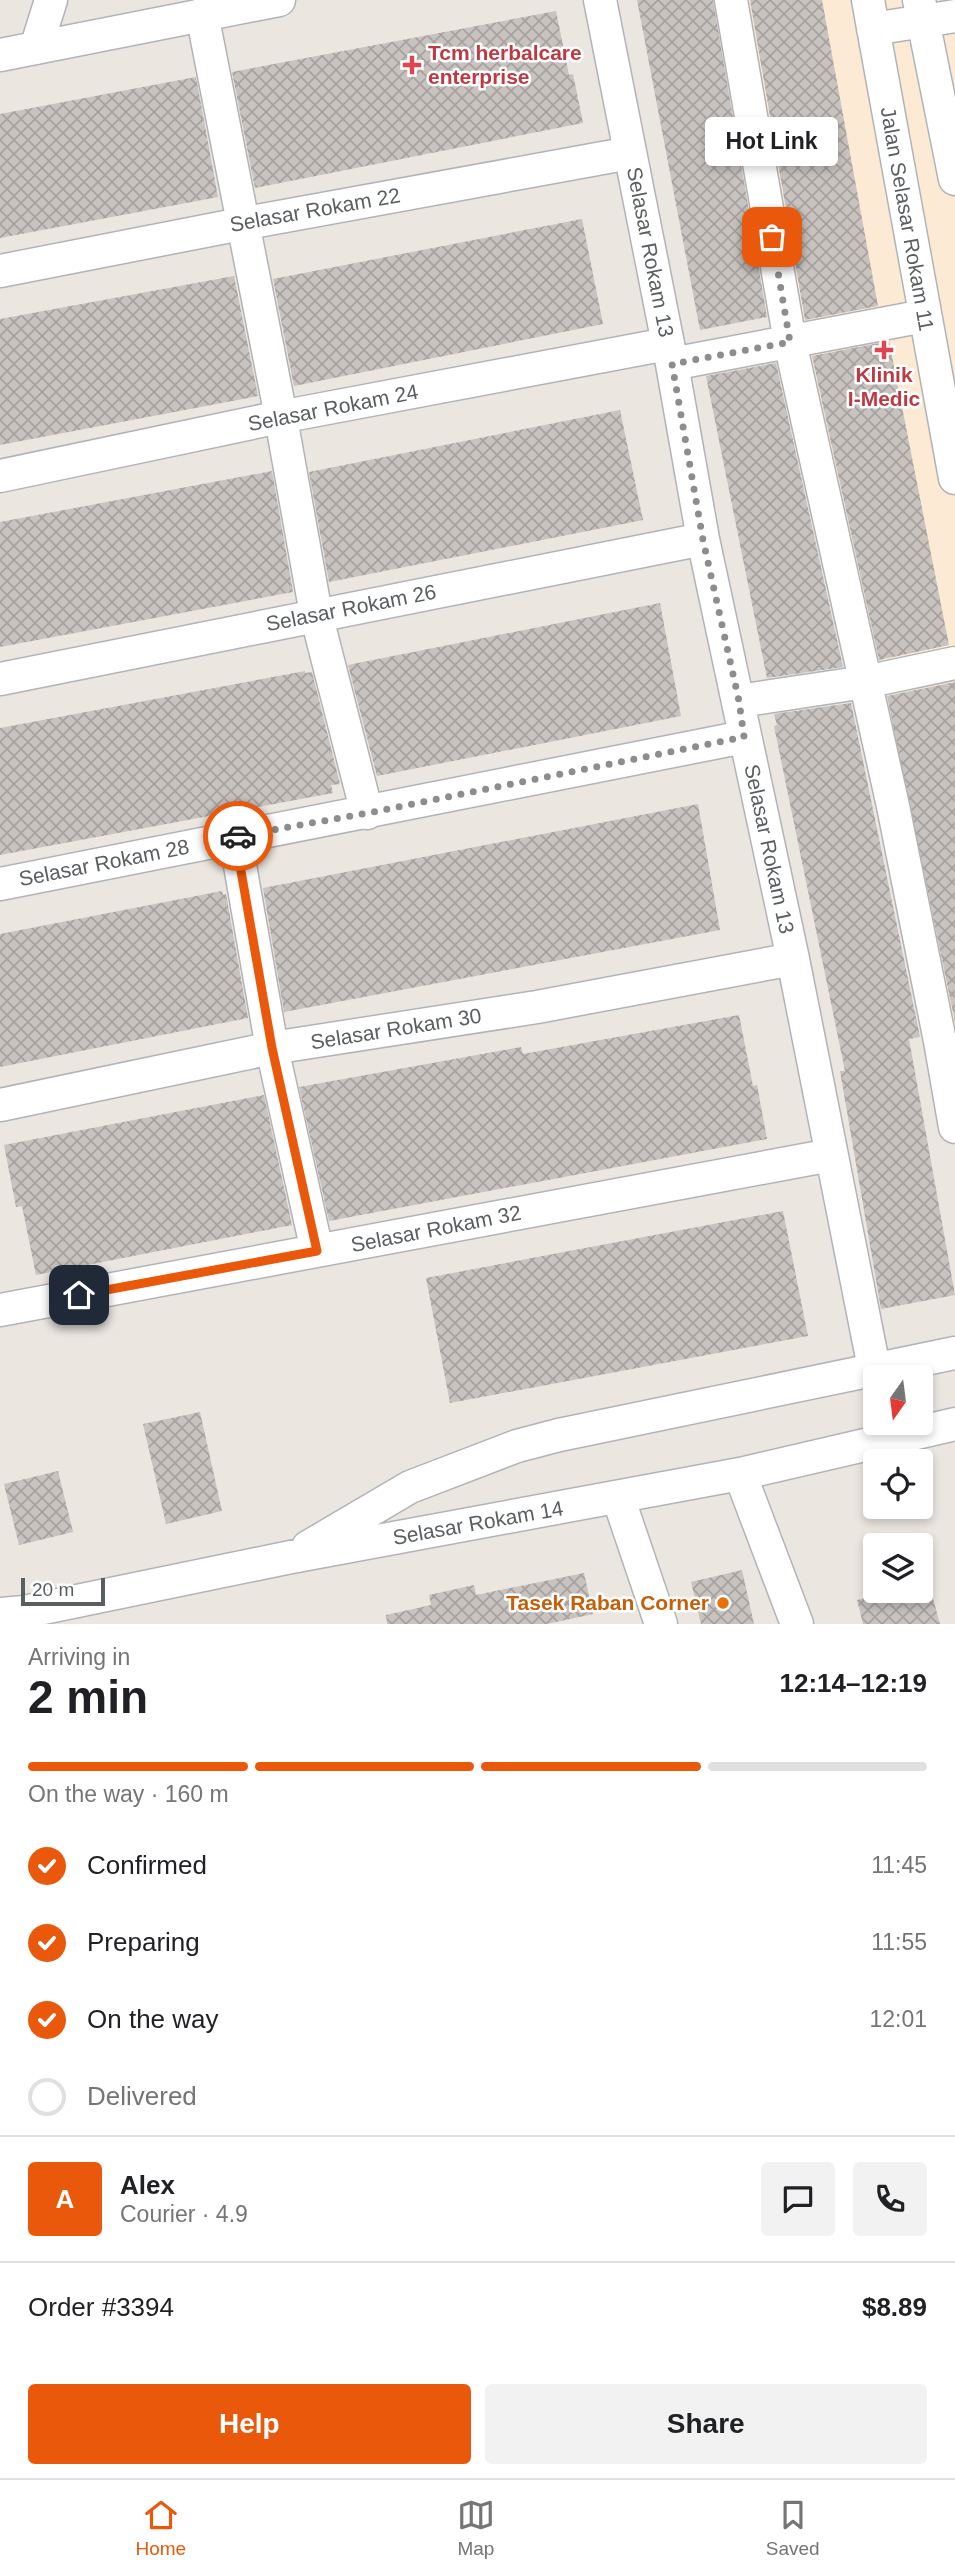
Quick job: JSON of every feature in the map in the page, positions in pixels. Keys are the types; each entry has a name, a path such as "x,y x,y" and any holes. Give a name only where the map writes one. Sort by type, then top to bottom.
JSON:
{"street":[{"path":"36,48 51,0"},
{"path":"0,55 279,0"},
{"name":"Selasar Rokam 13","path":"600,0 670,354 703,540 793,959 873,1365"},
{"path":"731,0 790,342 948,1040 955,1127"},
{"path":"921,10 955,179"},
{"path":"871,14 921,10 955,16"},
{"path":"202,14 316,614 368,813"},
{"name":"Jalan Selasar Rokam 11","path":"871,14 955,478"},
{"name":"Selasar Rokam 22","path":"0,271 630,153"},
{"name":"Selasar Rokam 24","path":"0,476 280,417 670,354 790,342 925,316"},
{"name":"Selasar Rokam 26","path":"0,679 316,614 703,540"},
{"path":"739,701 865,682 955,663"},
{"name":"Selasar Rokam 28","path":"0,884 744,737"},
{"path":"235,837 272,1048 317,1251"},
{"name":"Selasar Rokam 30","path":"0,1105 272,1048 537,1007 793,959"},
{"name":"Selasar Rokam 32","path":"0,1310 831,1155"},
{"path":"890,1365 955,1353"},
{"path":"291,1557 410,1487 517,1446 863,1370"},
{"name":"Selasar Rokam 14","path":"0,1614 24,1612 291,1557 740,1474 955,1424"},
{"path":"740,1474 797,1624"},
{"path":"618,1497 660,1624"}],"shaded area":[{"path":"731,0 955,0 955,1144 865,682"}],"building":[{"path":"637,0 713,0 767,317 700,330"},
{"path":"750,0 822,0 878,306 805,320"},
{"path":"556,11 569,75 573,74 583,123 255,188 232,72"},
{"path":"196,77 218,197 0,238 0,114"},
{"path":"582,219 603,324 294,386 273,279"},
{"path":"234,276 258,396 0,445 0,319"},
{"path":"889,341 949,645 879,660 812,356"},
{"path":"776,363 843,667 767,678 706,376"},
{"path":"620,410 643,520 329,582 309,472"},
{"path":"272,471 293,592 0,647 0,522"},
{"path":"660,603 681,716 377,776 348,665"},
{"path":"305,671 312,672 340,784 331,785 333,793 0,855 0,728"},
{"path":"955,682 955,1022 887,696"},
{"path":"851,703 920,1037 909,1039 955,1295 881,1309 840,1071 845,1071 774,726 777,725 774,714"},
{"path":"698,804 720,930 284,1012 263,888"},
{"path":"222,891 223,895 226,894 248,1018 0,1067 0,934"},
{"path":"739,1015 753,1086 757,1085 767,1139 329,1221 299,1087 521,1047 523,1054"},
{"path":"264,1095 292,1225 36,1275 22,1206 16,1207 4,1145"},
{"path":"783,1211 808,1336 450,1403 426,1278"},
{"path":"200,1412 222,1511 166,1524 143,1424"},
{"path":"58,1471 73,1532 19,1545 4,1484"},
{"name":"Tasek Raban Corner","path":"742,1570 754,1624 701,1624 691,1582"},
{"path":"584,1573 593,1614 547,1624 387,1624 386,1615 431,1605 429,1595 474,1585 476,1595"},
{"path":"863,1598 863,1603 933,1603 933,1598 940,1624 863,1624 857,1600"}],"way so far":[{"path":"238,836 368,813 744,737 739,701 703,540 672,364 790,342 772,237"}],"place":[{"name":"Tcm herbalcare enterprise","path":"412,65"},
{"name":"Hot Link","path":"772,237"},
{"name":"Klinik I-Medic","path":"884,350"},
{"name":"Tasek Raban Corner","path":"723,1603"}],"route":[{"path":"79,1295 317,1251 272,1048 235,837 238,836"}]}
